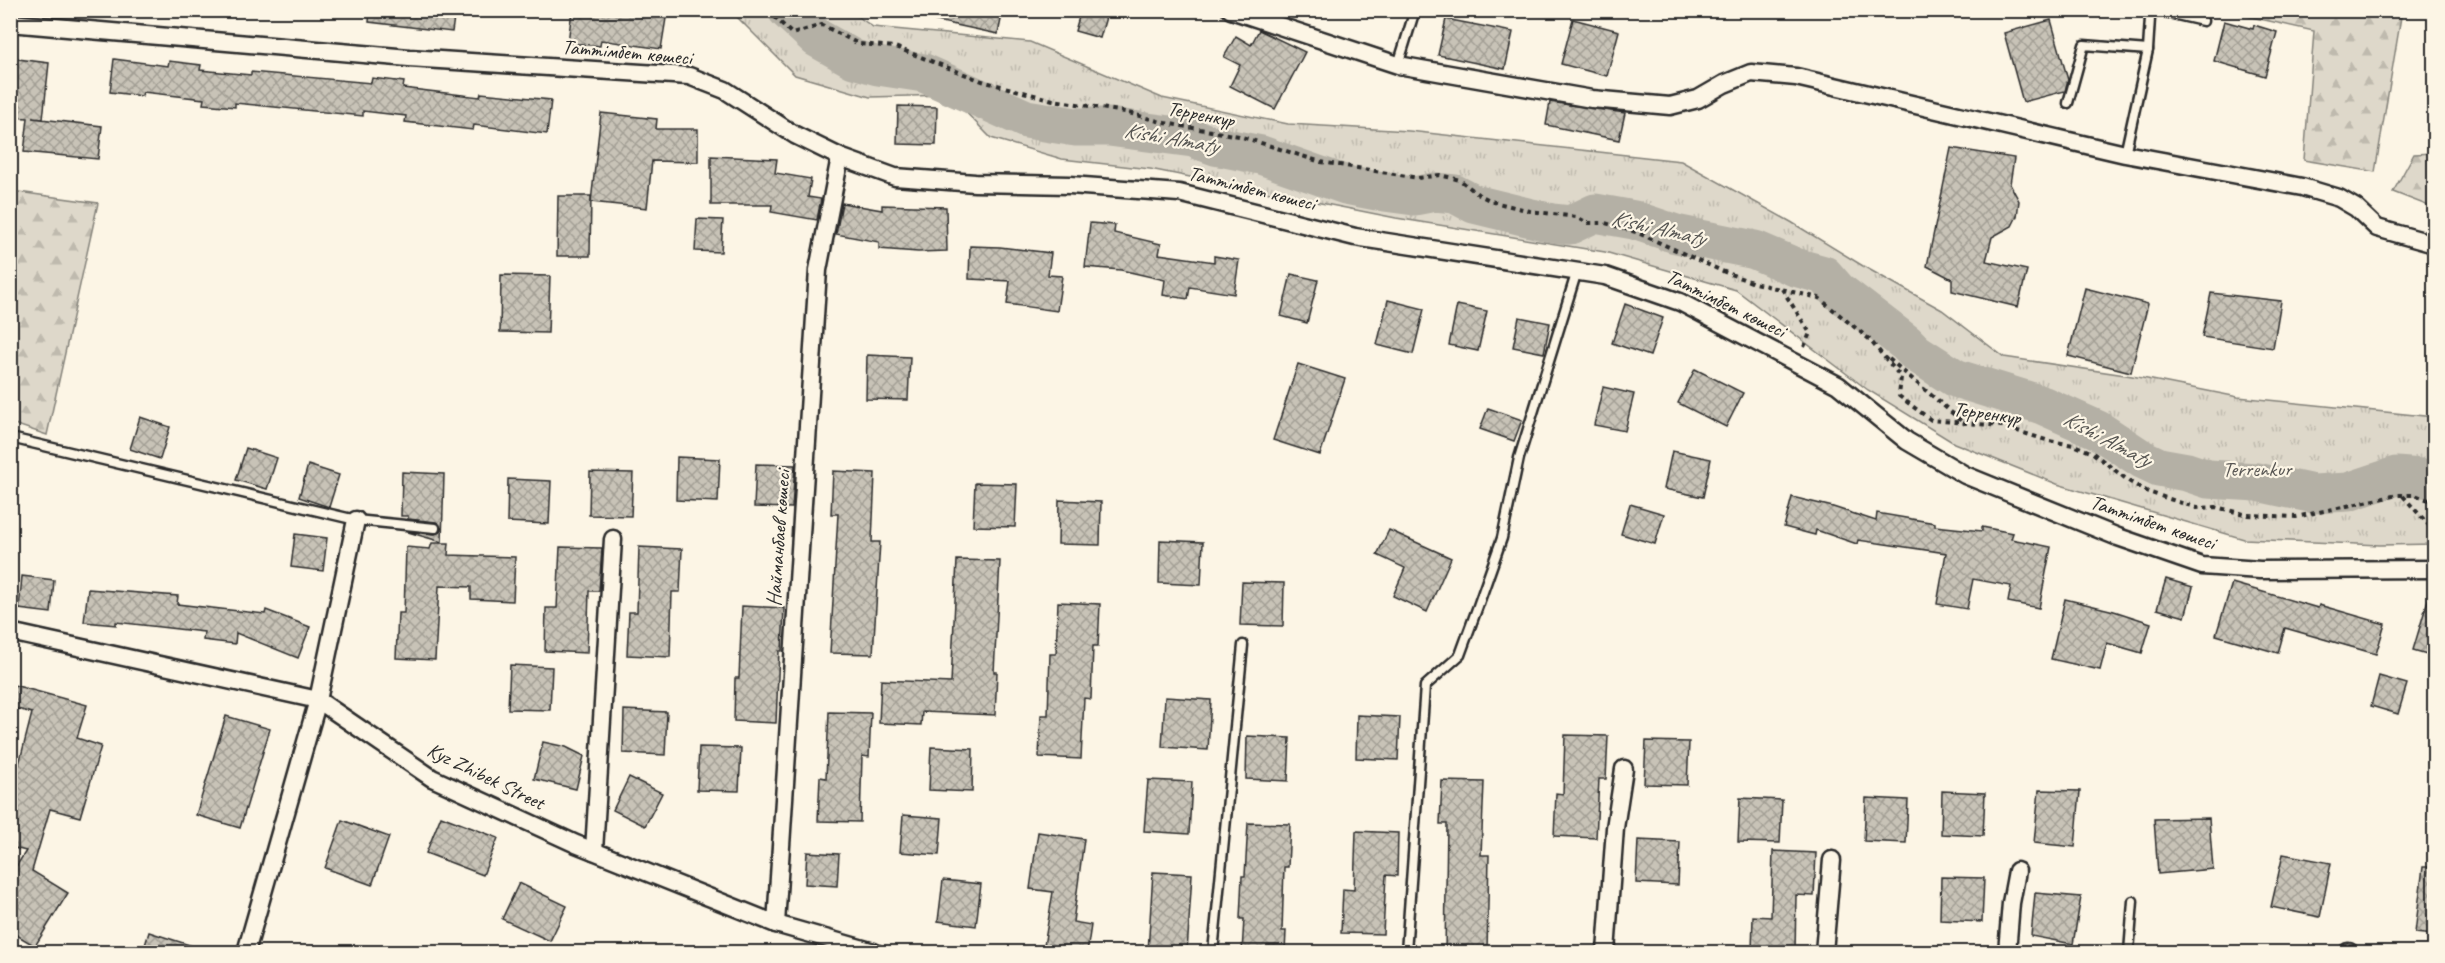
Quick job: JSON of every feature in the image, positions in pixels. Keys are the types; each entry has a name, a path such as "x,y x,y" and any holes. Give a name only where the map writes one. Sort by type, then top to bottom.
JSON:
{"street":[{"path":"1231,10 1398,65 1592,99 1670,106 1698,99 1724,84 1751,73 1796,77 2125,154 2302,187 2339,198 2356,207 2377,228 2434,244"},
{"name":"Таттімбет көшесі","path":"10,23 409,58 689,76 725,90 795,135 840,157 895,177 975,183 1070,185 1179,193 1355,237 1605,276 1680,302 1838,385 1907,441 1965,475 2118,537 2202,566 2260,570 2434,569"},
{"name":"Найманбаев көшесі","path":"776,924 818,270 840,157"},
{"path":"246,952 318,700 356,520"},
{"path":"594,851 613,539"},
{"name":"Kyz Zhibek Street","path":"10,632 318,700 432,778 594,851 776,924 874,952"},
{"path":"1606,952 1616,828 1624,769"},
{"path":"1824,952 1832,860"},
{"path":"2007,952 2011,903 2017,871"}],"lane":[{"path":"1398,65 1415,10"},
{"path":"2125,154 2148,51 2150,18 2148,10"},
{"path":"2155,10 2203,21"},
{"path":"2068,103 2084,45 2148,51"},
{"path":"1406,952 1425,686 1460,654 1502,537 1519,458 1577,271"},
{"path":"15,440 356,520 435,528"},
{"path":"1214,952 1243,645"},
{"path":"2129,952 2133,901"}],"path":[{"name":"Терренкур","path":"768,10 792,34 822,25 859,44 895,47 982,81 1044,98 1239,136 1321,162 1418,177 1440,176 1460,180 1479,195 1494,202 1530,211 1576,217 1588,223 1605,223 1636,232 1754,283 1819,298 1869,339 1901,377 1899,396 1931,420 2002,426 2049,441 2074,445 2093,453 2130,482 2148,492 2197,508 2216,507 2248,515 2296,517 2402,495 2415,495 2434,502"},
{"path":"1781,288 1810,333 1798,363"},
{"path":"1879,351 1965,424"},
{"path":"2402,495 2434,531"}],"green space":[{"name":"Terrenkur","path":"731,11 850,11 873,27 1030,42 1162,98 1288,124 1409,131 1681,161 1942,310 2004,357 2132,376 2238,397 2434,417 2434,544 2380,545 2244,539 2057,484 1954,443 1868,390 1736,290 1605,252 1396,218 1150,169 1062,159 991,138 949,95 870,97 795,75"},
{"path":"2224,11 2402,11 2375,172 2304,160 2314,31"},
{"path":"2434,153 2434,208 2393,192 2414,154"},
{"path":"11,191 98,203 47,435 11,423"}],"building":[{"path":"370,10 455,10 452,32 369,22"},
{"path":"572,10 667,12 661,49 601,40 600,46 568,43"},
{"path":"924,10 1003,10 998,34 923,18"},
{"path":"1081,10 1108,10 1100,38 1075,31"},
{"path":"1446,19 1513,32 1505,69 1438,55"},
{"path":"1573,19 1619,31 1607,76 1561,64"},
{"path":"2051,20 2068,80 2065,91 2023,102 2004,33"},
{"path":"2224,21 2253,29 2254,25 2277,32 2265,76 2214,61"},
{"path":"1259,30 1305,52 1275,109 1230,86 1240,65 1224,57 1236,36 1251,45"},
{"path":"10,58 49,63 43,119 32,118 102,126 98,159 24,152 28,118 10,117"},
{"path":"114,59 168,66 169,61 201,65 200,70 251,75 251,72 371,83 372,78 404,82 403,88 480,97 481,93 551,100 547,134 474,125 473,130 405,122 406,116 363,111 363,116 235,103 235,107 203,104 204,99 143,92 142,96 110,92"},
{"path":"1550,102 1625,113 1619,140 1546,125"},
{"path":"898,106 937,107 936,145 897,144"},
{"path":"601,113 657,119 656,129 698,129 698,162 652,161 647,208 591,202"},
{"path":"1951,148 2014,158 2010,184 2019,201 2017,216 2012,226 1992,237 1986,261 2027,270 2018,307 1952,291 1952,279 1927,266"},
{"path":"711,156 777,159 775,173 811,179 808,197 821,199 817,220 771,212 772,205 711,205"},
{"path":"558,196 591,196 590,256 557,256"},
{"path":"842,203 882,210 882,205 946,207 947,251 918,252 879,249 879,242 836,234"},
{"path":"697,219 723,220 721,252 695,251"},
{"path":"1090,223 1115,225 1114,233 1161,244 1159,254 1214,262 1214,256 1239,260 1234,294 1190,287 1188,299 1163,295 1165,280 1121,270 1085,267"},
{"path":"970,246 1051,253 1048,275 1062,276 1057,311 1007,304 1010,281 969,279"},
{"path":"1291,274 1318,280 1307,323 1281,316"},
{"path":"501,275 550,276 548,333 500,332"},
{"path":"2085,288 2148,304 2131,372 2068,356"},
{"path":"2211,293 2281,301 2273,348 2202,337"},
{"path":"1388,300 1424,309 1413,354 1377,345"},
{"path":"1625,304 1663,318 1650,356 1612,343"},
{"path":"1457,305 1487,311 1478,351 1449,345"},
{"path":"1519,317 1550,323 1544,353 1513,347"},
{"path":"867,355 910,357 908,400 866,399"},
{"path":"1298,364 1345,379 1320,455 1273,440"},
{"path":"1695,369 1743,393 1726,427 1678,403"},
{"path":"1603,387 1634,394 1625,431 1594,425"},
{"path":"1488,408 1522,420 1514,441 1480,429"},
{"path":"140,417 170,427 160,459 130,449"},
{"path":"246,448 277,458 267,489 236,480"},
{"path":"1672,451 1711,459 1703,497 1664,489"},
{"path":"677,457 720,459 718,502 676,500"},
{"path":"756,464 795,465 792,508 754,507"},
{"path":"308,465 339,475 329,507 299,497"},
{"path":"833,471 875,473 872,542 880,542 873,654 830,653 838,514 831,514"},
{"path":"402,472 444,474 442,542 408,532 435,534 440,532 441,528 436,522 401,516"},
{"path":"590,472 633,473 631,516 589,515"},
{"path":"508,479 551,481 549,524 507,522"},
{"path":"975,483 1017,484 1015,527 973,526"},
{"path":"1792,497 1876,521 1877,513 1935,523 1935,526 1982,531 1982,527 2013,533 2011,539 2051,547 2039,608 2008,602 2011,586 1973,579 1967,609 1937,604 1946,553 1858,540 1857,544 1816,530 1815,535 1784,527"},
{"path":"1059,500 1101,502 1100,545 1058,544"},
{"path":"1630,504 1664,514 1655,544 1621,534"},
{"path":"1389,530 1451,558 1427,612 1393,596 1405,568 1377,555"},
{"path":"295,534 327,538 323,571 291,567"},
{"path":"1160,540 1203,542 1201,585 1159,583"},
{"path":"432,543 449,543 448,555 515,557 513,601 471,599 471,587 439,586 435,660 396,658 398,613 404,613 406,547 430,549"},
{"path":"560,547 602,548 599,591 589,591 587,653 545,651 546,608 557,608"},
{"path":"639,547 682,549 680,592 672,592 670,657 627,655 629,612 637,612"},
{"path":"957,560 1000,561 994,672 997,672 995,715 922,712 921,725 879,723 881,680 951,683"},
{"path":"22,576 54,580 51,613 19,609"},
{"path":"2166,579 2193,587 2185,617 2157,609"},
{"path":"1242,582 1284,583 1283,626 1240,625"},
{"path":"2232,583 2318,608 2319,605 2385,624 2376,654 2285,628 2278,653 2216,635"},
{"path":"88,589 178,596 177,604 265,614 266,610 310,627 298,658 236,633 235,644 203,640 204,632 116,622 116,625 84,622"},
{"path":"2430,593 2434,593 2434,656 2413,650"},
{"path":"2065,599 2151,623 2142,653 2107,643 2100,670 2051,659"},
{"path":"1058,602 1100,604 1098,646 1093,646 1091,699 1084,698 1081,759 1039,757 1041,715 1048,715 1050,654 1056,654"},
{"path":"742,606 784,608 782,651 779,651 776,723 734,721 735,678 739,678"},
{"path":"510,665 552,667 550,710 508,709"},
{"path":"2379,676 2407,684 2398,714 2371,706"},
{"path":"10,684 87,705 77,738 101,746 80,817 50,809 32,871 68,893 35,946 10,931 10,876 26,851 10,847 10,787 14,771 17,772 32,713 10,707"},
{"path":"1165,697 1211,700 1208,750 1162,747"},
{"path":"624,710 667,712 665,755 623,753"},
{"path":"829,712 871,713 869,757 862,756 860,822 818,821 820,777 826,778"},
{"path":"1357,715 1400,717 1398,760 1356,758"},
{"path":"226,716 270,729 240,828 196,815"},
{"path":"1565,735 1608,736 1606,779 1599,779 1596,838 1554,836 1556,793 1563,794"},
{"path":"1247,736 1290,738 1288,781 1246,779"},
{"path":"1646,741 1689,742 1687,785 1644,784"},
{"path":"543,742 566,747 584,756 576,789 534,779"},
{"path":"699,747 741,748 739,791 697,790"},
{"path":"931,747 973,749 972,792 929,790"},
{"path":"629,777 662,793 645,826 613,810"},
{"path":"1148,780 1192,782 1189,834 1144,831"},
{"path":"1442,781 1484,782 1481,855 1489,855 1487,952 1445,952 1447,824 1440,824"},
{"path":"2039,790 2080,791 2075,847 2034,843"},
{"path":"1942,791 1985,793 1983,836 1941,834"},
{"path":"1740,798 1782,800 1780,843 1738,842"},
{"path":"1866,798 1908,800 1906,843 1864,841"},
{"path":"903,815 942,818 939,855 900,852"},
{"path":"441,816 498,838 483,875 426,853"},
{"path":"2209,818 2213,869 2158,874 2154,819"},
{"path":"342,820 389,837 372,885 325,868"},
{"path":"1248,823 1290,824 1288,867 1284,867 1282,931 1286,931 1285,952 1242,952 1244,919 1240,919 1242,876 1245,876"},
{"path":"1356,831 1398,833 1397,876 1386,875 1383,934 1341,933 1343,889 1354,890"},
{"path":"1038,832 1084,839 1073,922 1091,925 1087,952 1043,952 1053,892 1030,889"},
{"path":"1638,840 1680,842 1678,885 1636,883"},
{"path":"1773,851 1816,853 1814,896 1796,895 1795,952 1752,952 1753,916 1771,917"},
{"path":"807,852 839,854 837,886 805,884"},
{"path":"2283,854 2331,863 2320,917 2271,907"},
{"path":"2423,867 2434,867 2434,935 2415,933"},
{"path":"1153,872 1192,874 1187,952 1148,952"},
{"path":"1941,877 1984,878 1982,922 1940,920"},
{"path":"943,880 981,884 976,926 938,921"},
{"path":"519,883 567,906 550,941 502,919"},
{"path":"2035,893 2081,897 2073,944 2031,936"},
{"path":"149,932 202,949 202,952 143,952"}],"waterway":[{"name":"Kіshі Almaty","path":"787,10 817,38 854,59 878,66 924,73 1026,119 1076,127 1109,127 1193,138 1215,146 1261,155 1346,185 1414,196 1435,192 1455,194 1474,204 1552,223 1570,225 1595,213 1634,220 1676,234 1755,250 1795,267 1824,275 1838,291 1916,353 1955,378 2042,405 2098,430 2142,459 2159,467 2187,472 2208,479 2257,482 2314,494 2348,492 2396,476 2434,479"}]}
